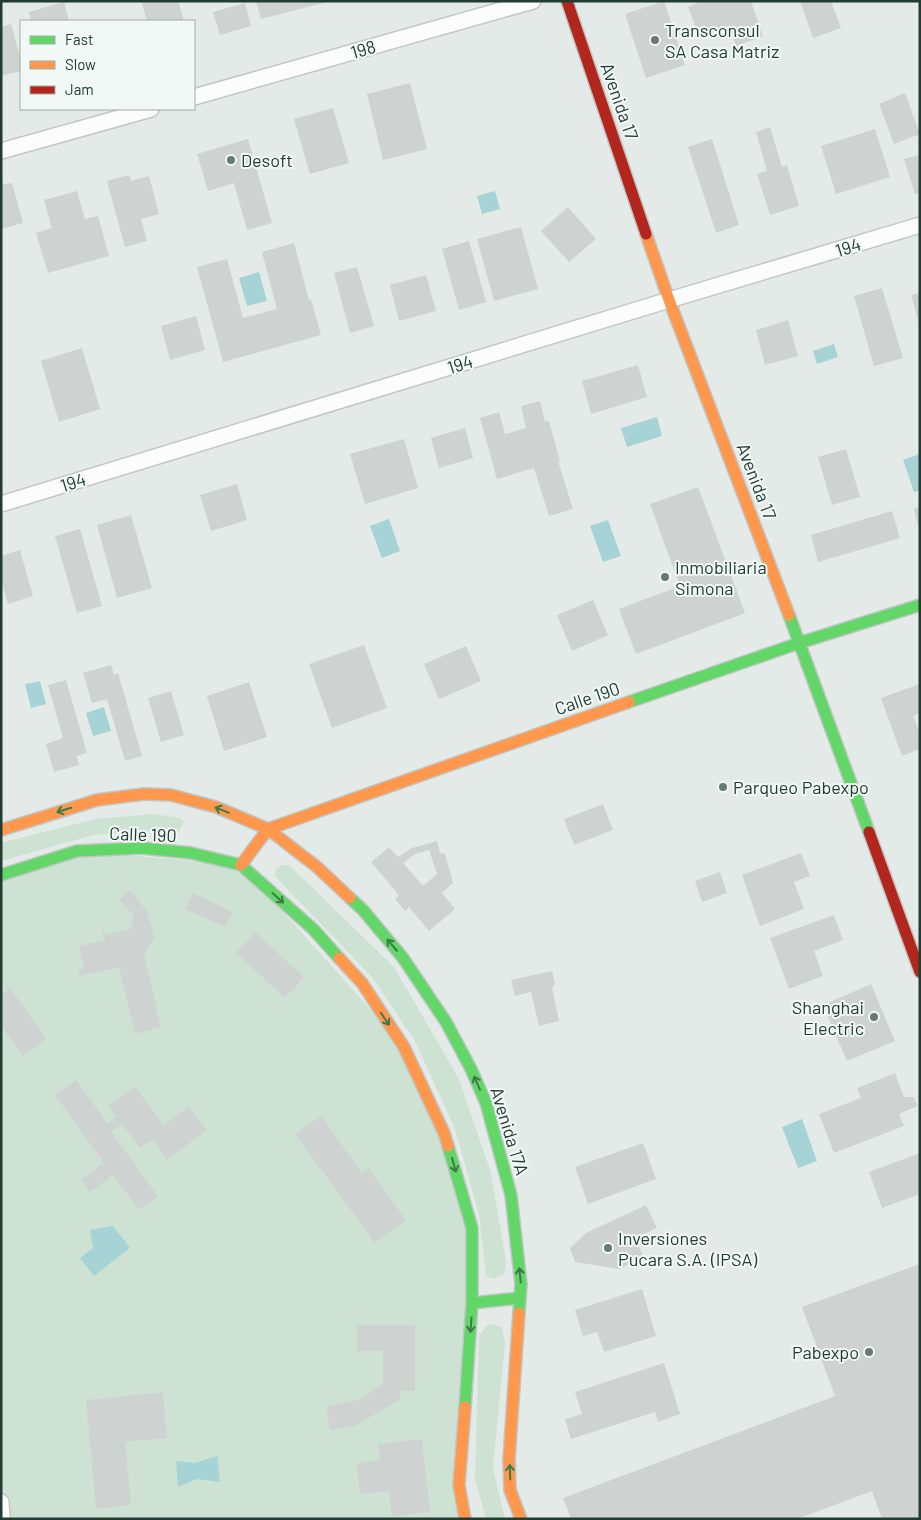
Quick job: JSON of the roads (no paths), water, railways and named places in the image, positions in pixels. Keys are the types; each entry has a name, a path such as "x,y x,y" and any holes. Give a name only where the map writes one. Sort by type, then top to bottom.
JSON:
{"main road":[{"name":"Avenida 17","path":"567,1 669,300 799,643 920,972"},
{"name":"Calle 190","path":"1,830 97,800 144,794 171,795 207,805 268,829 556,726 799,643 920,605"},
{"path":"268,829 242,865 313,929 356,976 404,1047 444,1134 472,1228 472,1303 459,1485 465,1519"},
{"name":"Avenida 17A","path":"268,829 316,867 362,910 403,958 446,1022 471,1069 486,1103 512,1196 521,1284 509,1460 510,1490 521,1519"},
{"name":"Calle 190","path":"1,874 77,851 142,848 191,853 242,865"},
{"path":"472,1303 520,1298"}],"street":[{"name":"198","path":"195,97 533,1"},
{"path":"1,151 147,110"},
{"name":"194","path":"1,504 669,300 920,226"},
{"path":"1,1502 2,1519"}],"water":[{"path":"495,191 500,209 482,214 477,196"},
{"path":"259,272 267,301 247,306 239,278"},
{"path":"834,344 838,357 817,364 813,351"},
{"path":"657,417 662,436 627,447 621,428"},
{"path":"920,454 920,490 914,492 903,460"},
{"path":"389,519 400,551 382,558 370,526"},
{"path":"608,520 621,556 603,562 590,526"},
{"path":"40,681 46,704 31,708 25,684"},
{"path":"104,707 111,731 93,736 86,713"},
{"path":"802,1119 817,1161 798,1168 782,1127"},
{"path":"113,1226 130,1248 94,1276 80,1258 93,1248 90,1230"},
{"path":"217,1456 220,1482 197,1479 178,1487 176,1461 195,1463"}],"place":[{"name":"Transconsul SA Casa Matriz","path":"655,40"},
{"name":"Desoft","path":"231,160"},
{"name":"Inmobiliaria Simona","path":"665,577"},
{"name":"Parqueo Pabexpo","path":"723,787"},
{"name":"Shanghai Electric","path":"874,1017"},
{"name":"Inversiones Pucara S.A. (IPSA)","path":"608,1248"},
{"name":"Pabexpo","path":"869,1352"}]}
